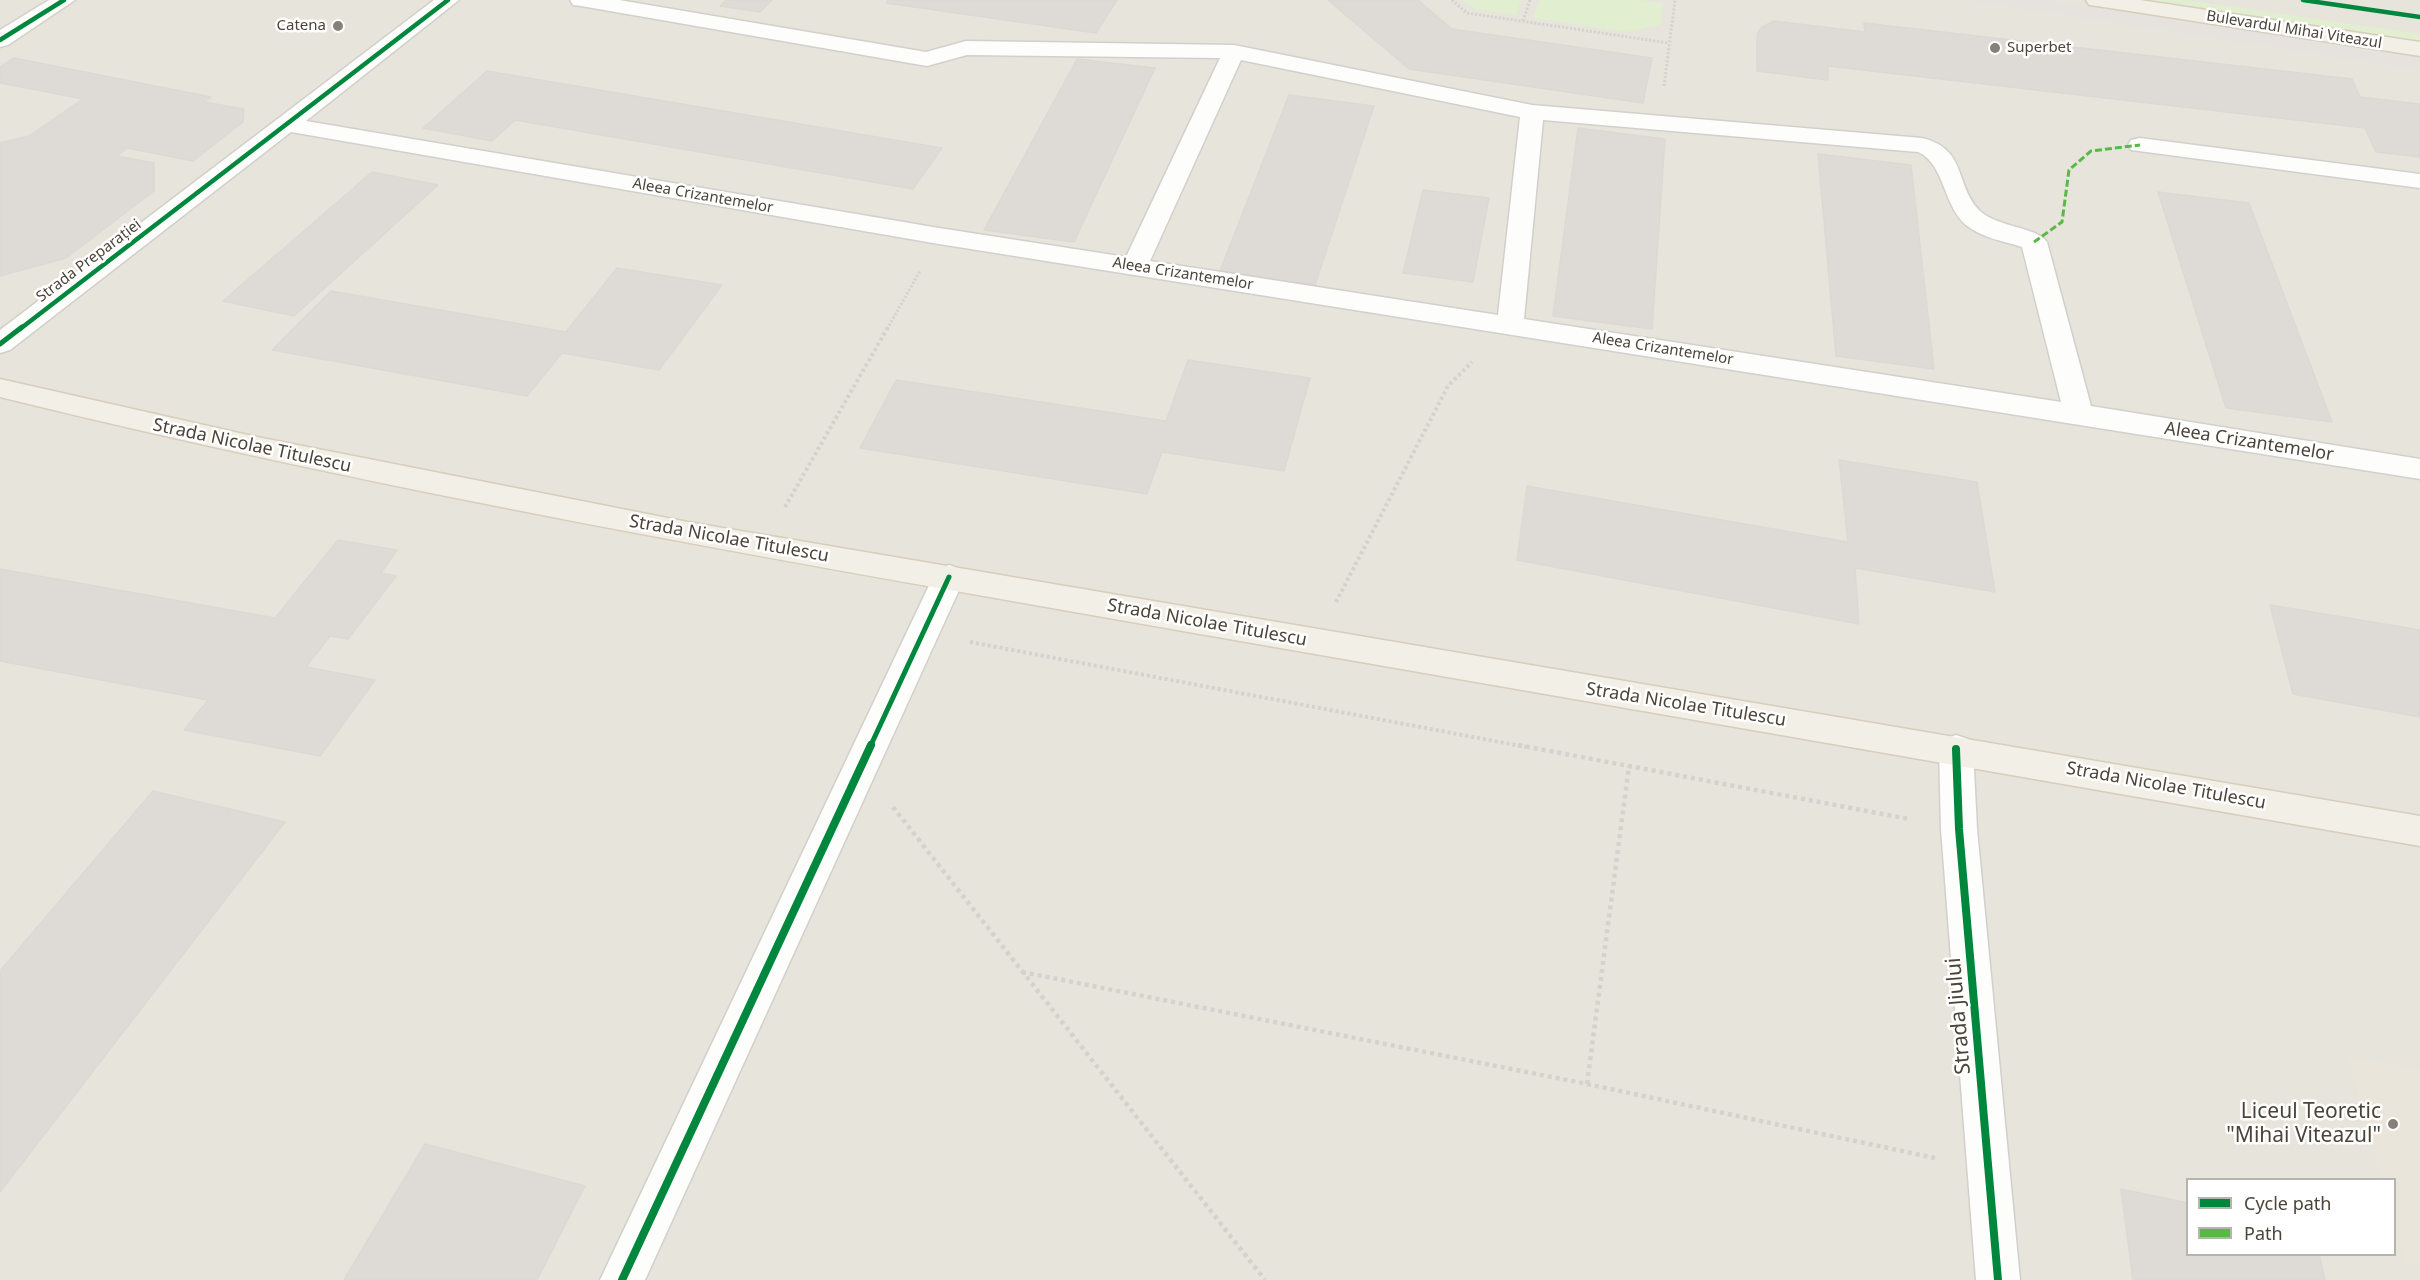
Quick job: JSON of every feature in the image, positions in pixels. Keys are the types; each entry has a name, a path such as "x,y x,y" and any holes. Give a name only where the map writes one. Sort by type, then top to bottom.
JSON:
{"main road":[{"name":"Bulevardul Mihai Viteazul","path":"2097,0 2420,49"},
{"name":"Bulevardul Mihai Viteazul","path":"2229,0 2420,28"},
{"name":"Strada Nicolae Titulescu","path":"0,388 145,423 391,475 763,546 1315,642 1956,749 2420,831"}],"street":[{"path":"0,39 64,0"},
{"name":"Strada Preparației","path":"0,344 289,125 448,0"},
{"path":"581,0 927,59 966,48 1234,52 1532,112 1907,144 1923,143 1937,150 1970,215 1996,231 2034,242 2079,414"},
{"path":"1135,266 1234,52"},
{"path":"1510,325 1532,112"},
{"name":"Aleea Crizantemelor","path":"289,125 939,236 2079,414 2420,470"},
{"path":"2140,145 2420,181"},
{"path":"622,1280 949,577"},
{"name":"Strada Jiului","path":"1956,749 1959,829 1998,1280"}],"path":[{"path":"1452,0 1467,13 1669,43"},
{"path":"1523,21 1530,0"},
{"path":"1659,122 1674,0"},
{"path":"763,546 939,236"},
{"path":"1315,642 1448,386 1510,325"},
{"path":"924,633 1959,829"},
{"path":"862,766 1265,1280"},
{"path":"1587,1084 1629,766"},
{"path":"1022,972 1587,1084 1989,1170"}],"shaded area":[{"path":"0,0 2420,0 2420,1280 0,1280"},
{"path":"1966,0 2052,0 2420,57 2420,70"},
{"name":"Liceul Teoretic \"Mihai Viteazul\"","path":"2347,1056 2420,1069 2420,1265 2404,1262 2396,1231 2396,1178 2381,1178"}],"green space":[{"path":"1463,0 1521,0 1516,15 1474,9"},
{"path":"1539,0 1639,0 1663,3 1660,25 1626,32 1533,18"},
{"path":"2144,0 2187,0 2420,34 2420,41"}],"building":[{"path":"726,0 772,0 760,12 720,6"},
{"path":"888,0 1117,0 1096,33 886,3"},
{"path":"1328,0 1418,0 1452,29 1652,58 1643,103 1409,69"},
{"path":"1774,21 1865,32 1864,23 2352,79 2360,97 2420,104 2420,157 2376,152 2365,128 1828,66 1828,80 1757,71 1757,34 1762,27"},
{"path":"14,58 211,97 204,102 244,109 243,122 193,161 127,148 117,156 154,163 154,191 66,258 0,276 0,143 29,136 83,99 0,83 0,67"},
{"path":"1077,59 1155,68 1074,242 984,230"},
{"path":"487,71 942,148 913,189 515,120 492,141 423,128"},
{"path":"1289,95 1374,106 1315,285 1220,271"},
{"path":"1578,128 1665,139 1652,329 1553,316"},
{"path":"1818,154 1911,165 1934,369 1836,356"},
{"path":"372,172 438,185 294,316 223,301"},
{"path":"1423,190 1489,198 1473,282 1403,273"},
{"path":"2158,192 2249,203 2332,422 2226,408"},
{"path":"617,268 722,285 659,370 562,353 527,396 272,350 331,291 566,332"},
{"path":"1188,360 1310,378 1284,471 1162,452 1147,494 860,448 896,380 1166,421"},
{"path":"1839,460 1977,482 1995,592 1855,568 1859,624 1517,560 1527,486 1848,542"},
{"path":"338,540 397,550 381,573 396,576 348,639 330,636 306,667 375,680 320,756 184,730 208,700 0,661 0,569 275,618"},
{"path":"2270,605 2420,630 2420,717 2293,694"},
{"path":"153,791 285,822 0,1192 0,971"},
{"path":"425,1144 585,1186 537,1280 344,1280"},
{"path":"2121,1189 2186,1203 2186,1256 2319,1256 2325,1280 2133,1280"}],"marked path":[{"path":"2034,242 2062,222 2069,170 2091,151 2140,145"}],"cycle path":[{"path":"0,40 64,0"},
{"path":"0,344 448,0"},
{"path":"2303,0 2420,17"},
{"path":"622,1280 949,577"},
{"path":"1956,749 1959,829 1998,1280"}],"place":[{"name":"Catena","path":"338,26"},
{"name":"Superbet","path":"1995,48"},
{"name":"Liceul Teoretic \"Mihai Viteazul\"","path":"2393,1124"}]}
